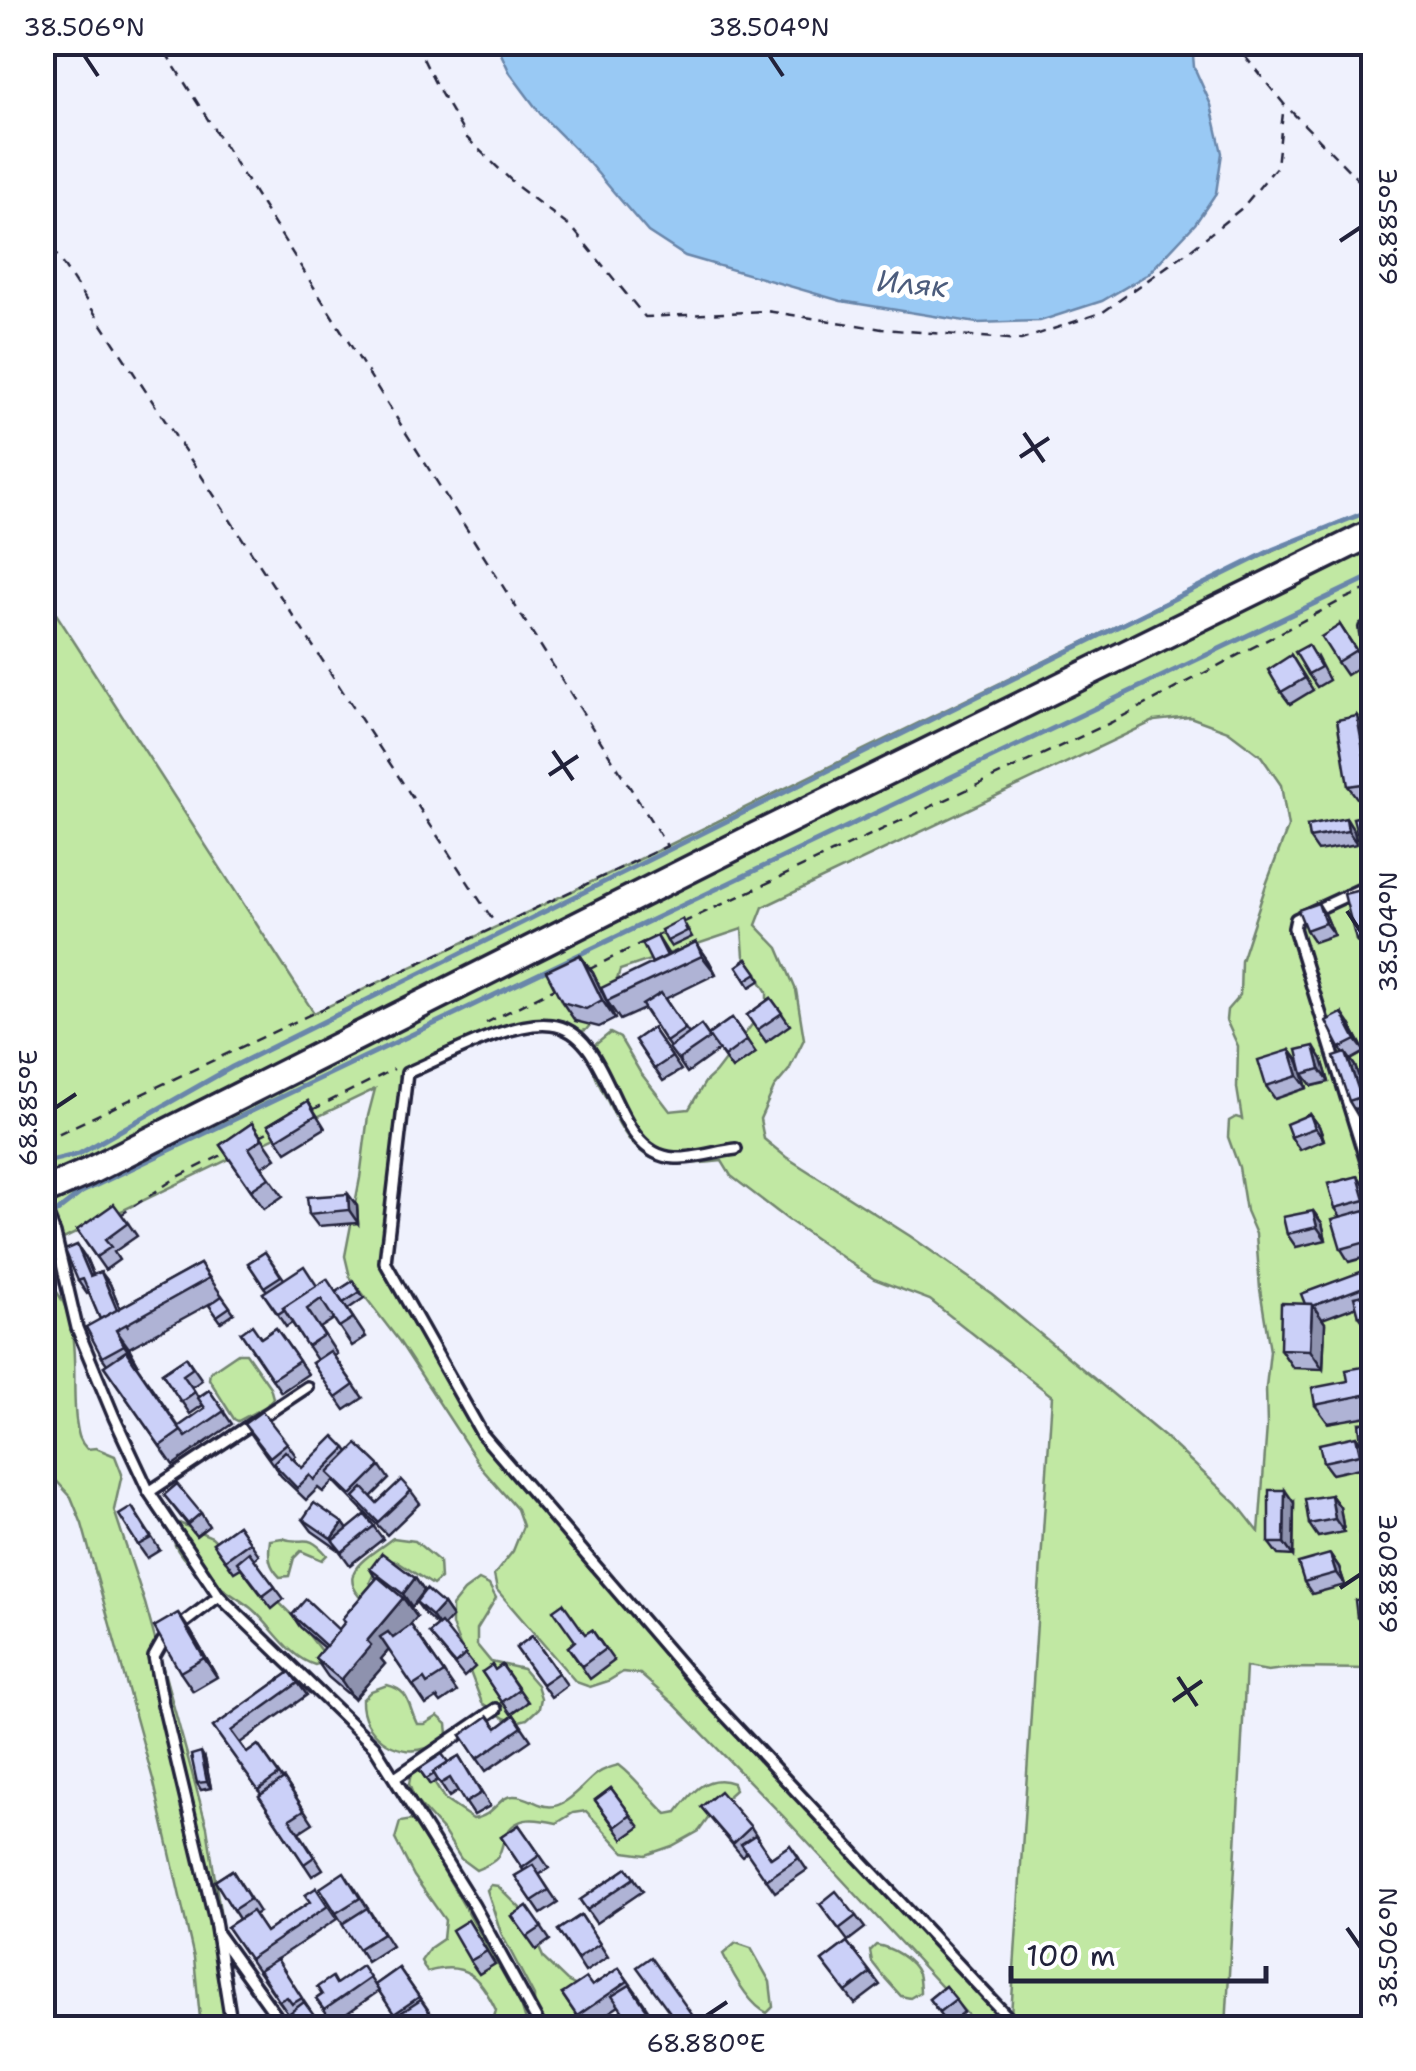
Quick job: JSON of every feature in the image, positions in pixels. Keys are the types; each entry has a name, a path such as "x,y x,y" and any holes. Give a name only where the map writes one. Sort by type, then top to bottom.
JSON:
{"street":[{"path":"44,1201 88,1172 738,845 1374,532"}],"lane":[{"path":"1374,624 1365,628 1374,683"},
{"path":"1374,883 1296,919 1294,928 1374,1187"},
{"path":"736,1149 674,1158 649,1150 628,1125 590,1049 576,1033 552,1025 515,1028 407,1073 386,1262 482,1434 710,1698 1018,2028"},
{"path":"44,1201 56,1234 76,1328 149,1492 219,1596 374,1746 474,1906 541,2028"},
{"path":"149,1492 306,1387"},
{"path":"219,1596 176,1629 154,1657 218,1934 232,2028"},
{"path":"395,1778 496,1709"},
{"path":"218,1934 286,2028"}],"path":[{"path":"42,1139 667,846 159,42"},
{"path":"414,42 466,138 574,230 645,316 767,310 882,329 1021,340 1102,312 1242,208 1278,166 1284,104"},
{"path":"1232,42 1284,104 1374,196"},
{"path":"42,233 496,926"},
{"path":"677,926 1112,722 1374,586"},
{"path":"578,976 661,934"},
{"path":"474,1029 561,984"},
{"path":"299,1116 404,1064"},
{"path":"246,1143 281,1125"},
{"path":"111,1222 176,1178 228,1152"}],"green space":[{"path":"1373,510 1373,1669 1268,1671 1246,1667 1226,2028 980,2028 674,1704 640,1674 623,1672 590,1687 576,1682 497,1590 494,1575 513,1551 523,1526 517,1509 483,1470 399,1341 350,1277 345,1256 375,1089 55,1243 42,1200 43,1139 49,1138 42,1128 42,592 314,1013 661,849 1233,569","holes":["1190,717 1228,731 1261,756 1281,785 1288,827 1241,961 1240,995 1227,1010 1226,1020 1238,1046 1237,1088 1242,1119 1229,1121 1228,1137 1239,1167 1246,1211 1256,1234 1270,1351 1259,1532 1237,1504 1166,1438 992,1294 786,1157 764,1139 760,1119 804,1039 796,990 778,948 756,925 763,907 1154,721","742,929 744,956 767,992 767,1005 705,1082 689,1109 670,1111 620,1038 610,1033 590,1049 598,1083 618,1123 639,1150 651,1158 680,1164 722,1161 731,1176 787,1219 874,1279 930,1300 1052,1396 1011,2015 713,1696 482,1434 386,1263 407,1073 515,1028 552,1025 576,1033 586,1030 611,999 620,970"]},
{"path":"43,1278 57,1291 71,1325 80,1439 87,1449 96,1448 115,1456 122,1474 114,1510 145,1603 207,1827 238,2028 201,2028 194,1958 154,1783 82,1524 71,1497 43,1466"},
{"path":"238,1353 246,1353 270,1387 273,1398 238,1421 209,1379 210,1372"},
{"path":"179,1523 212,1537 298,1621 321,1651 321,1663 315,1665 296,1655 252,1609 188,1563 175,1545"},
{"path":"393,1538 415,1541 439,1561 440,1579 433,1585 396,1561 386,1561 370,1582 373,1587 368,1604 357,1593 353,1575 364,1560"},
{"path":"270,1540 309,1541 327,1555 322,1560 301,1551 294,1558 289,1576 280,1577 271,1564 269,1550"},
{"path":"479,1580 489,1585 496,1598 477,1629 477,1645 491,1662 523,1669 537,1685 539,1708 527,1719 516,1722 504,1718 482,1703 452,1625 452,1606"},
{"path":"387,1685 404,1695 417,1724 438,1716 447,1724 448,1734 433,1746 415,1750 403,1750 382,1740 367,1723 362,1700 371,1691"},
{"path":"619,1765 667,1814 677,1812 694,1791 715,1780 733,1783 735,1790 699,1831 646,1855 624,1852 586,1811 573,1813 557,1823 536,1820 516,1824 506,1835 497,1858 476,1870 461,1859 444,1832 415,1800 409,1784 411,1773 425,1768 445,1800 473,1819 513,1796 545,1806 558,1805 595,1776"},
{"path":"412,1820 521,2005 528,2028 491,2028 496,2010 484,1988 470,1974 452,1968 427,1972 421,1961 443,1939 445,1920 414,1876 395,1839 400,1822"},
{"path":"491,1885 498,1886 522,1910 544,1959 567,1981 582,1989 607,2023 604,2028 535,2028 534,1996 501,1933 487,1890"},
{"path":"736,1943 751,1948 770,1982 773,2007 767,2013 747,1995 723,1954"},
{"path":"876,1945 911,1963 918,1974 920,1992 910,1998 901,1996 872,1962 870,1951"}],"water":[{"name":"Иляк","path":"496,43 1192,43 1194,67 1211,105 1222,153 1216,193 1195,224 1148,274 1102,301 1040,321 977,323 841,301 685,256 648,232 542,116 510,73"}],"building":[{"path":"1340,625 1356,650 1337,662 1321,637"},
{"path":"1308,645 1321,667 1308,674 1295,652"},
{"path":"1291,655 1305,678 1281,692 1268,670"},
{"path":"1357,716 1369,783 1348,786 1337,720"},
{"path":"1374,813 1374,840 1360,843 1353,818"},
{"path":"1346,818 1348,831 1309,838 1307,826"},
{"path":"1360,890 1372,935 1356,940 1344,894"},
{"path":"1318,903 1325,923 1306,930 1298,910"},
{"path":"682,919 687,931 667,941 661,930"},
{"path":"657,936 667,956 652,963 642,943"},
{"path":"696,942 702,956 607,1001 601,988"},
{"path":"580,955 602,1000 586,1009 562,1002 546,971"},
{"path":"747,959 757,973 746,980 737,966"},
{"path":"661,993 685,1029 666,1042 642,1005"},
{"path":"771,998 782,1013 757,1030 747,1015"},
{"path":"1342,1013 1356,1040 1340,1048 1326,1021"},
{"path":"732,1018 747,1040 724,1057 708,1035"},
{"path":"701,1025 710,1038 678,1060 669,1048"},
{"path":"652,1028 672,1057 654,1069 635,1040"},
{"path":"1314,1046 1320,1069 1303,1074 1297,1050"},
{"path":"1290,1050 1298,1076 1266,1086 1258,1060"},
{"path":"1346,1053 1361,1097 1349,1101 1334,1057"},
{"path":"308,1101 316,1115 277,1139 268,1125"},
{"path":"1374,1101 1374,1127 1365,1130 1355,1109"},
{"path":"1310,1114 1315,1128 1291,1137 1286,1124"},
{"path":"252,1123 262,1139 249,1148 269,1178 251,1190 220,1145"},
{"path":"1358,1176 1365,1200 1335,1208 1328,1184"},
{"path":"348,1194 349,1210 309,1214 307,1197"},
{"path":"114,1204 128,1223 105,1240 111,1247 96,1257 77,1230"},
{"path":"1365,1210 1374,1240 1341,1249 1332,1219"},
{"path":"1313,1211 1317,1227 1287,1234 1283,1217"},
{"path":"77,1245 90,1276 101,1272 117,1310 100,1319 65,1250"},
{"path":"265,1252 281,1276 264,1287 248,1263"},
{"path":"200,1264 209,1278 116,1330 124,1345 102,1357 86,1327"},
{"path":"304,1266 317,1286 278,1314 263,1293"},
{"path":"1371,1268 1374,1283 1313,1306 1305,1304 1301,1294"},
{"path":"327,1279 353,1318 339,1327 321,1299 307,1309 324,1335 307,1346 283,1308"},
{"path":"353,1281 360,1292 343,1303 336,1292"},
{"path":"1372,1293 1374,1312 1359,1316 1354,1297"},
{"path":"222,1296 230,1307 217,1316 209,1305"},
{"path":"1281,1303 1312,1304 1310,1350 1280,1349"},
{"path":"252,1325 261,1338 276,1328 299,1361 272,1379 241,1333"},
{"path":"126,1351 181,1431 160,1446 104,1366"},
{"path":"330,1351 354,1385 336,1398 312,1363"},
{"path":"186,1357 193,1368 183,1375 195,1392 181,1402 162,1373"},
{"path":"1374,1365 1374,1393 1315,1405 1312,1388 1348,1381 1346,1370"},
{"path":"209,1390 224,1411 186,1437 178,1427 205,1408 198,1398"},
{"path":"262,1411 287,1443 270,1457 244,1424"},
{"path":"1374,1422 1374,1442 1361,1443 1359,1423"},
{"path":"334,1436 346,1448 314,1480 310,1475 297,1488 273,1463 285,1451 302,1468"},
{"path":"1356,1436 1360,1454 1323,1462 1319,1444"},
{"path":"357,1444 380,1466 351,1495 328,1473"},
{"path":"401,1480 411,1491 378,1522 354,1497 363,1488 377,1503"},
{"path":"177,1484 201,1513 188,1524 164,1495"},
{"path":"1269,1490 1285,1490 1284,1543 1269,1543"},
{"path":"1331,1495 1335,1519 1309,1524 1305,1499"},
{"path":"314,1503 343,1523 332,1539 303,1519"},
{"path":"132,1507 151,1538 138,1545 119,1515"},
{"path":"365,1515 374,1526 342,1552 333,1541"},
{"path":"238,1525 250,1542 225,1560 213,1543"},
{"path":"1374,1531 1374,1559 1362,1560 1359,1533"},
{"path":"249,1552 275,1587 263,1596 237,1562"},
{"path":"382,1553 415,1578 403,1594 370,1569"},
{"path":"1330,1554 1336,1573 1304,1582 1298,1563"},
{"path":"378,1577 403,1598 341,1680 315,1658"},
{"path":"426,1589 443,1604 432,1616 416,1602"},
{"path":"1374,1598 1374,1614 1357,1617 1355,1600"},
{"path":"306,1599 339,1630 326,1646 292,1615"},
{"path":"563,1603 585,1634 592,1630 605,1649 582,1666 568,1647 575,1641 553,1610"},
{"path":"178,1613 204,1658 180,1672 154,1627"},
{"path":"441,1623 466,1654 455,1664 429,1633"},
{"path":"411,1625 444,1673 427,1684 424,1679 413,1686 380,1637 388,1632 393,1638"},
{"path":"532,1636 558,1673 542,1684 516,1648"},
{"path":"492,1665 495,1670 502,1665 519,1690 502,1702 482,1672"},
{"path":"290,1672 298,1683 231,1731 247,1753 258,1745 279,1775 258,1790 213,1727"},
{"path":"514,1715 522,1727 477,1759 461,1735 488,1716 497,1728"},
{"path":"201,1752 207,1782 197,1783 191,1755"},
{"path":"442,1754 448,1762 426,1779 419,1769"},
{"path":"459,1756 481,1793 465,1803 450,1778 440,1784 433,1772"},
{"path":"284,1779 304,1810 290,1819 314,1857 304,1864 259,1796"},
{"path":"611,1788 631,1815 615,1827 595,1800"},
{"path":"720,1791 751,1827 733,1844 701,1807"},
{"path":"519,1825 540,1855 522,1868 501,1837"},
{"path":"755,1835 771,1858 790,1845 799,1858 766,1880 741,1844"},
{"path":"533,1865 549,1890 532,1901 515,1876"},
{"path":"627,1868 634,1878 587,1910 580,1900"},
{"path":"232,1870 250,1899 233,1910 215,1881"},
{"path":"344,1872 360,1898 336,1913 320,1888"},
{"path":"316,1888 328,1906 249,1959 227,1927 252,1911 266,1932 310,1902 305,1895"},
{"path":"836,1891 856,1916 839,1929 820,1904"},
{"path":"527,1906 542,1927 527,1937 512,1916"},
{"path":"367,1908 383,1933 358,1949 342,1924"},
{"path":"581,1915 600,1944 577,1959 558,1930"},
{"path":"468,1920 487,1951 470,1961 452,1930"},
{"path":"847,1942 871,1973 846,1992 822,1961"},
{"path":"651,1957 700,2026 669,2028 677,2022 637,1967"},
{"path":"277,1959 302,1998 292,2004 287,1997 279,2001 259,1970"},
{"path":"362,1966 370,1978 324,2010 316,1999 322,1995 317,1987 332,1977 336,1984"},
{"path":"399,1968 419,1997 394,2014 375,1985"},
{"path":"619,1968 628,1981 577,2016 562,1994 586,1978 592,1986"},
{"path":"630,1985 659,2027 634,2028 612,1996"},
{"path":"945,1986 956,1999 939,2012 929,1999"},
{"path":"421,2000 440,2028 404,2028 396,2016"},
{"path":"304,2002 323,2028 297,2028 287,2015"}],"waterway":[{"path":"42,1163 79,1154 232,1067 1274,549 1374,509"},
{"path":"42,1223 82,1192 1374,575"}]}
